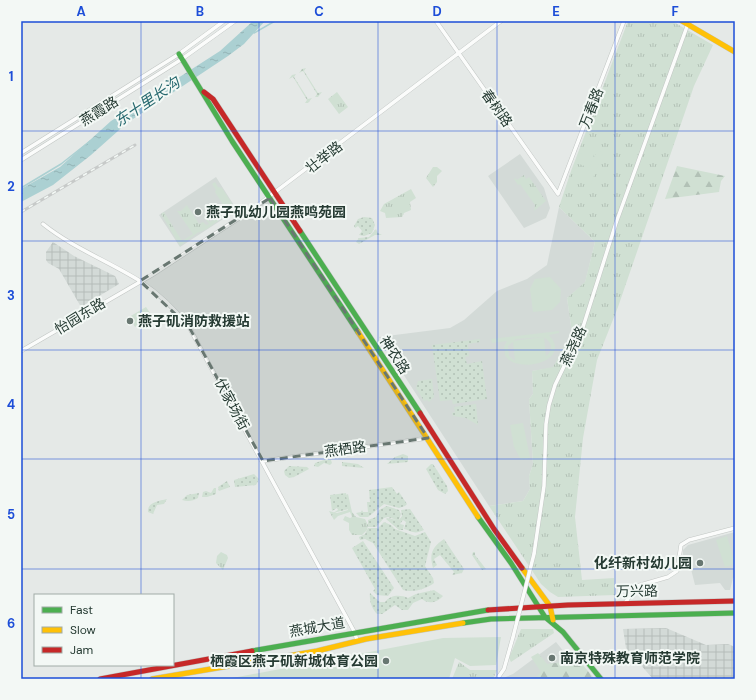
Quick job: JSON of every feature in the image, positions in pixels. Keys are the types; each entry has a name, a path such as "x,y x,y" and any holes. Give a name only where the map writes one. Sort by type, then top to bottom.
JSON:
{"street":[{"name":"燕霞路","path":"21,153 178,54 224,21"},
{"name":"燕霞路","path":"21,160 182,59 236,21"},
{"name":"春树路","path":"436,21 558,194"},
{"name":"壮举路","path":"140,281 270,198 501,21"},
{"name":"万春路","path":"558,194 624,21"},
{"path":"682,21 688,23 735,52"},
{"name":"燕尧路","path":"497,679 504,669 534,554 544,486 546,424 549,405 555,385 583,327 616,223 688,23"},
{"name":"神农路","path":"178,54 204,92 207,102 428,438 480,521 511,562 539,606 563,632 601,679"},
{"name":"神农路","path":"204,92 213,98 494,529 550,606"},
{"name":"伏家场街","path":"43,224 60,238 140,281 156,293 189,327 263,461 355,633 357,641"},
{"name":"怡园东路","path":"21,351 140,281"},
{"name":"燕栖路","path":"263,461 428,438"},
{"path":"625,603 637,586 668,577 677,571 681,545 689,540 735,528"},
{"name":"万兴路","path":"539,606 735,601"},
{"name":"燕城大道","path":"174,666 478,611 539,606"},
{"path":"548,617 550,606"},
{"name":"万兴路","path":"548,617 735,613"},
{"name":"燕城大道","path":"152,679 317,651 357,641 491,618 548,617"},
{"name":"燕城大道","path":"100,679 172,666"}],"highlighted area":[{"path":"270,198 428,438 263,461 189,327 140,281"}],"shaded area":[{"path":"520,154 544,188 550,208 546,218 524,228 488,176"},
{"name":"燕子矶幼儿园燕鸣苑园","path":"216,177 237,210 180,247 159,215"},
{"path":"559,207 595,242 585,283 567,298 572,333 553,368 532,371 533,394 529,399 533,464 529,476 530,489 523,501 489,506 379,337 450,328 464,320 497,291 527,279 547,265"},
{"path":"53,242 74,256 115,276 119,284 81,307 59,269 48,263 46,260 46,252"},
{"path":"735,532 735,577 733,578 730,590 725,590 720,583 695,585 691,569 686,570 683,550 688,545"},
{"path":"666,628 706,645 728,644 735,647 735,679 653,679 626,648 623,629"},
{"name":"南京特殊教育师范学院","path":"556,642 586,679 501,679 513,674"}],"green space":[{"path":"628,21 672,21 713,45 694,86 618,307 597,360 583,438 575,517 582,580 614,578 615,595 558,597 541,584 489,506 523,501 530,489 529,476 533,464 529,399 533,394 532,371 553,367 572,333 567,298 585,282 595,242 559,207 571,171"},
{"path":"306,68 304,71 318,93 322,92 318,97 315,97 317,94 303,71 299,73 302,69"},
{"path":"296,74 294,77 308,99 312,98 308,103 305,103 307,100 293,77 289,79 292,75"},
{"path":"337,92 348,107 339,114 328,99"},
{"path":"585,144 596,149 589,168 577,163"},
{"path":"597,150 603,152 596,171 590,168"},
{"path":"576,166 595,173 590,186 571,179"},
{"path":"677,166 725,176 721,181 719,192 665,199"},
{"path":"433,167 437,167 442,171 437,176 437,182 433,187 426,178"},
{"path":"524,175 526,179 529,177 546,201 534,211 535,205 520,184 518,185 514,179 515,178 517,180"},
{"path":"215,182 218,187 222,188 236,210 218,220 207,229 197,233 180,246 161,214 164,212 182,241 193,234 177,211 181,211 187,205 199,224 203,222 206,225 209,224 206,220 208,219 210,222 227,211 215,192 216,190 212,184"},
{"path":"411,189 416,198 410,202 411,210 404,213 402,217 386,218 385,213 380,211 384,204"},
{"path":"364,217 372,218 375,225 372,233 364,236 359,235 362,231 358,226 355,228 354,226 358,219"},
{"path":"376,229 378,233 382,235 375,235 359,244 356,242 359,238 369,237"},
{"path":"550,277 561,289 560,302 552,310 533,312 530,289 535,279"},
{"path":"146,307 152,316 135,327 129,317"},
{"path":"559,331 559,333 549,335 555,344 554,352 540,363 529,365 510,361 505,355 504,347 507,341 492,343 491,339","holes":["543,337 514,341 516,339","544,338 550,343 551,346 549,354 546,356","513,342 515,361 509,356 508,346"]},
{"path":"480,339 480,342 468,344 469,356 465,357 467,364 482,361 487,399 453,404 452,400 440,401 432,345"},
{"path":"432,379 434,397 429,402 427,400 424,401 416,388 418,381"},
{"path":"476,404 478,425 466,418 453,416 452,413 455,412 454,407"},
{"path":"523,423 530,458 521,460 514,447 510,425"},
{"path":"403,454 408,456 408,462 387,464 395,457"},
{"path":"324,460 331,460 332,463 330,465 324,463 318,467 314,466 315,463"},
{"path":"342,462 358,464 364,468 342,466"},
{"path":"433,464 447,486 448,491 445,494 438,490 426,469"},
{"path":"289,466 307,467 309,469 289,478 285,475 284,471"},
{"path":"254,474 259,479 256,485 235,487 234,480"},
{"path":"227,481 230,487 219,491 218,487"},
{"path":"392,487 397,494 399,492 407,504 405,506 399,508 384,504 368,517 360,517 356,513 361,512 362,510 363,512 368,512 367,502 370,502 369,490"},
{"path":"214,488 216,488 216,494 202,497 203,492 206,491 211,493"},
{"path":"199,493 198,498 194,500 182,500 187,495"},
{"path":"346,493 349,509 333,513 338,510 337,508 332,511 330,495"},
{"path":"348,494 352,512 356,517 365,519 368,525 367,530 362,535 352,535 349,530 349,523 343,520 345,516 350,518 352,517 350,512 338,516 334,520 329,511 337,513 348,510 346,495"},
{"path":"167,499 164,504 157,505 153,514 148,512 151,504"},
{"path":"387,506 399,510 401,514 399,520 402,516 401,510 410,509 424,530 411,532 404,529 406,522 403,520 400,524 404,525 403,530 399,530 386,519 397,520 388,517 384,518 376,527 368,527 368,520 376,517 379,510"},
{"path":"384,522 391,525 395,529 415,536 425,532 431,542 425,566 433,578 434,583 419,590 403,590 373,543 365,539 360,540 359,537 365,534 368,528 378,528"},
{"path":"727,536 735,564 725,567 716,540"},
{"path":"444,539 464,569 462,573 452,575 454,572 440,555 434,559 437,565 433,568 431,559 432,551"},
{"path":"363,541 394,588 388,596 377,595 373,591 375,589 352,548"},
{"path":"221,552 227,555 228,558 223,570 216,563 217,556"},
{"path":"473,552 475,552 475,555 486,569 482,570 472,555"},
{"path":"434,590 443,596 439,600 428,602 422,599 413,603 408,610 402,610 395,605 382,614 377,614 371,605 370,593 380,602 385,602 393,596 408,598 416,594"},
{"path":"521,629 553,629 554,633 511,662 509,658"},
{"name":"栖霞区燕子矶新城体育公园","path":"501,637 496,665 470,666 455,658 449,679 227,679 443,638"},
{"path":"538,653 547,664 564,662 574,655 595,679 539,679 537,676 541,672 531,657"},
{"path":"459,662 470,670 497,670 493,679 452,679"}],"water":[{"path":"253,21 265,21 244,44 127,123 91,155 53,185 21,202 21,189 60,167 111,121 220,51"}],"waterway":[{"name":"东十里长沟","path":"254,33 275,21"},
{"name":"东十里长沟","path":"21,188 61,164 90,141"}],"railway":[{"path":"21,212 135,145"}],"traffic: fast":[{"path":"179,54 232,141 358,332"},
{"path":"300,231 420,413"},
{"path":"478,517 511,563 545,617 563,632 601,679"},
{"path":"252,651 488,610"},
{"path":"463,623 491,619 735,613"}],"traffic: slow":[{"path":"682,21 735,52"},
{"path":"358,332 478,517"},
{"path":"522,568 550,606 553,620"},
{"path":"152,679 317,651 366,639 463,623"}],"traffic: jam":[{"path":"204,92 213,99 300,231"},
{"path":"420,413 494,529 522,568"},
{"path":"488,610 568,605 735,601"},
{"path":"174,665 252,651"},
{"path":"100,679 171,666"}],"place":[{"name":"燕子矶幼儿园燕鸣苑园","path":"198,212"},
{"name":"燕子矶消防救援站","path":"130,321"},
{"name":"化纤新村幼儿园","path":"700,563"},
{"name":"南京特殊教育师范学院","path":"552,658"},
{"name":"栖霞区燕子矶新城体育公园","path":"386,661"}]}
